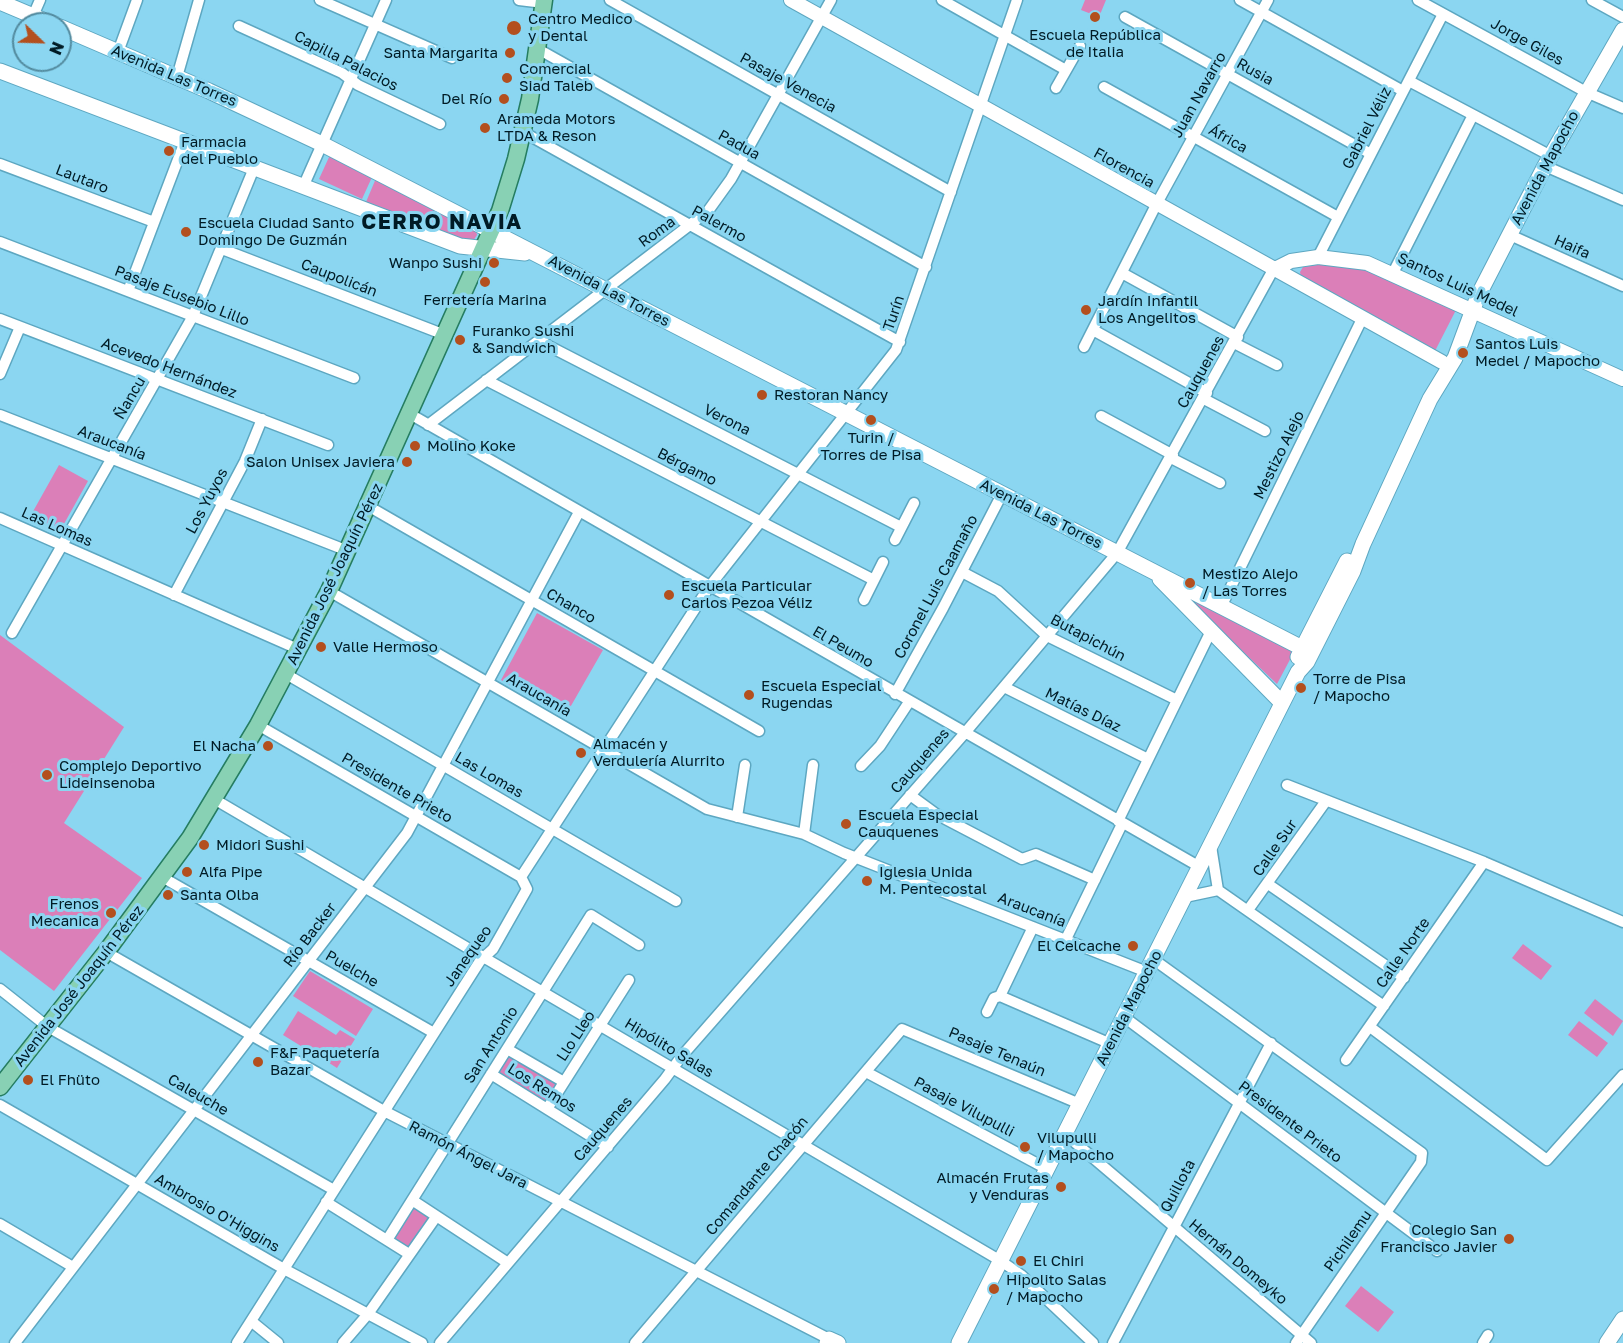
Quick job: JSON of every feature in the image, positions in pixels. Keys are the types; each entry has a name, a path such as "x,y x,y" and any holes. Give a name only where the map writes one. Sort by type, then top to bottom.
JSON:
{"main road":[{"name":"Avenida José Joaquín Pérez","path":"0,1087 162,877 214,799 300,650 348,551 492,231 523,132 544,1"},
{"path":"0,2 24,12"},
{"name":"Avenida Mapocho","path":"959,1343 1282,703 1298,672 1310,657 1353,571 1363,544 1448,360 1470,323 1472,310 1548,161 1623,30"},
{"name":"Avenida Las Torres","path":"72,32 177,77 322,144 546,258 845,415 1222,605 1302,648"},
{"path":"1,73 460,246 511,250 546,258"},
{"name":"Avenida Mapocho","path":"1298,672 1302,648 1341,572 1363,544"},
{"name":"Avenida Las Torres","path":"1152,570 1282,703"},
{"path":"1607,1343 1623,1319"}],"street":[{"path":"118,52 137,0"},
{"path":"177,77 200,0"},
{"path":"320,0 452,58"},
{"path":"303,187 386,0"},
{"path":"519,0 544,1"},
{"name":"Pasaje Venecia","path":"610,0 951,192"},
{"name":"Florencia","path":"790,0 1362,319 1448,360"},
{"name":"Roma","path":"428,424 692,226 715,202 740,164 831,0"},
{"path":"942,0 1066,70"},
{"name":"Turín","path":"709,587 888,362 900,342 1017,0"},
{"path":"1240,0 1406,86 1473,115 1548,161 1623,200"},
{"name":"Juan Navarro","path":"1084,347 1156,205 1268,0"},
{"name":"Jorge Giles","path":"1418,0 1435,4 1443,14 1586,92 1623,108"},
{"path":"1592,0 1623,17"},
{"name":"Gabriel Véliz","path":"1317,257 1443,14"},
{"name":"Rusia","path":"1125,17 1371,154"},
{"name":"Capilla Palacios","path":"239,26 342,73 351,80 440,124"},
{"path":"1056,88 1080,46"},
{"name":"Padua","path":"538,49 926,267"},
{"name":"África","path":"1104,87 1338,216"},
{"path":"1393,273 1473,115"},
{"name":"Palermo","path":"523,132 900,342"},
{"path":"128,291 184,141"},
{"name":"Lautaro","path":"0,164 154,222"},
{"name":"Ñancu","path":"12,633 193,316 254,168"},
{"name":"Haifa","path":"1510,235 1623,286"},
{"name":"Pasaje Eusebio Lillo","path":"0,242 354,378"},
{"name":"Caupolicán","path":"222,249 445,335"},
{"name":"Santos Luis Medel","path":"1273,270 1292,261 1317,257 1354,260 1393,273 1623,379"},
{"name":"Cauquenes","path":"440,1343 673,1068 964,734 1117,553 1273,270"},
{"path":"1122,273 1277,365"},
{"name":"Acevedo Hernández","path":"0,319 328,445"},
{"name":"Mestizo Alejo","path":"1222,605 1362,319"},
{"path":"0,374 20,327"},
{"path":"1093,330 1265,431"},
{"name":"Verona","path":"539,340 902,527"},
{"name":"Bérgamo","path":"486,380 874,580"},
{"name":"El Peumo","path":"410,414 964,734 1200,867"},
{"name":"Araucanía","path":"0,415 348,551"},
{"path":"1101,416 1220,483"},
{"name":"Los Yuyos","path":"174,595 246,461 262,419"},
{"name":"Coronel Luis Caamaño","path":"895,694 1002,494"},
{"path":"895,540 914,503"},
{"name":"Chanco","path":"368,506 759,731"},
{"name":"Río Backer","path":"15,1343 366,887 417,817 579,512"},
{"name":"Las Lomas","path":"0,518 300,650"},
{"path":"864,600 883,562"},
{"name":"Butapichún","path":"962,572 998,591 1047,636 1178,700"},
{"path":"521,877 709,587"},
{"name":"Araucanía","path":"329,591 702,806 804,834 1033,927 1150,965 1271,1043 1419,1149 1423,1155"},
{"path":"1066,939 1095,880 1148,759 1211,631"},
{"name":"Las Lomas","path":"286,674 676,901"},
{"name":"Matías Díaz","path":"1004,687 1148,759"},
{"path":"861,766 880,746 909,702"},
{"name":"Presidente Prieto","path":"258,724 521,877"},
{"path":"737,817 746,765"},
{"path":"804,834 813,765"},
{"path":"1287,785 1484,862 1623,922"},
{"path":"910,795 936,814 1022,859 1036,854 1095,880"},
{"name":"Hipólito Salas","path":"214,799 601,1024 1001,1261 1021,1275 1093,1343"},
{"name":"Calle Sur","path":"1248,910 1326,801"},
{"path":"1211,845 1218,890"},
{"name":"Calle Norte","path":"1346,1060 1484,862"},
{"name":"Puelche","path":"162,877 434,1033"},
{"name":"Janequeo","path":"237,1343 434,1033 485,956 493,949 527,893 526,882 521,877"},
{"path":"1268,884 1404,978"},
{"path":"1185,897 1218,890 1384,1006"},
{"name":"San Antonio","path":"387,1240 591,915 639,945"},
{"path":"1000,996 1033,927"},
{"name":"Ramón Ángel Jara","path":"106,952 384,1111 831,1342"},
{"name":"Llo Lleo","path":"547,1109 629,980"},
{"name":"Caleuche","path":"0,988 48,1027 334,1190"},
{"path":"987,1012 995,996 1000,996 1111,1044"},
{"name":"Presidente Prieto","path":"1124,1017 1437,1251"},
{"path":"1370,1027 1547,1160 1623,1075"},
{"name":"Comandante Chacón","path":"636,1343 902,1029"},
{"name":"Pasaje Tenaún","path":"902,1029 1080,1104"},
{"name":"Quillota","path":"1113,1343 1271,1043"},
{"path":"507,1049 564,1082"},
{"name":"Pasaje Vilupulli","path":"866,1072 1047,1169"},
{"name":"Los Remos","path":"491,1074 608,1147"},
{"name":"Ambrosio O'Higgins","path":"0,1105 284,1269 422,1343"},
{"name":"Hernán Domeyko","path":"1065,1134 1298,1339 1311,1343"},
{"name":"Pichilemu","path":"1298,1339 1422,1162 1423,1155"},
{"path":"412,1200 508,1263"},
{"path":"326,1202 409,1254"},
{"path":"343,1343 368,1314 436,1217"},
{"path":"0,1224 73,1267"},
{"path":"251,1321 278,1343"}],"shaded area":[{"path":"1085,0 1106,0 1099,17 1081,10"},
{"path":"330,155 373,175 362,199 319,179"},
{"path":"377,176 475,227 477,235 473,241 463,240 366,202"},
{"path":"1324,264 1367,269 1456,310 1435,351 1301,277 1300,272 1303,267"},
{"path":"59,465 88,481 60,531 31,515"},
{"path":"1178,590 1294,652 1277,684"},
{"path":"537,613 603,650 564,718 501,680"},
{"name":"Complejo Deportivo Lideinsenoba","path":"0,635 124,727 64,823 142,878 54,991 0,950"},
{"path":"1523,944 1552,966 1541,980 1512,958"},
{"path":"310,971 373,1009 356,1036 293,996"},
{"path":"1595,999 1623,1021 1613,1036 1584,1013"},
{"path":"298,1011 336,1035 340,1030 355,1039 337,1068 323,1059 329,1048 322,1059 283,1035"},
{"path":"1579,1021 1608,1043 1597,1057 1568,1035"},
{"path":"509,1055 557,1085 546,1102 498,1073"},
{"path":"412,1207 430,1218 408,1250 391,1240"},
{"path":"1361,1286 1394,1312 1378,1332 1345,1306"}],"place":[{"name":"Escuela República de Italia","path":"1095,17"},
{"name":"Centro Medico y Dental","path":"514,28"},
{"name":"Santa Margarita","path":"510,53"},
{"name":"Comercial Siad Taleb","path":"507,78"},
{"name":"Del Río","path":"504,99"},
{"name":"Arameda Motors LTDA & Reson","path":"485,128"},
{"name":"Farmacia del Pueblo","path":"169,151"},
{"name":"Escuela Ciudad Santo Domingo De Guzmán","path":"186,232"},
{"name":"Wanpo Sushi","path":"494,263"},
{"name":"Ferretería Marina","path":"485,282"},
{"name":"Jardín Infantil Los Angelitos","path":"1086,310"},
{"name":"Furanko Sushi & Sandwich","path":"460,340"},
{"name":"Santos Luis Medel / Mapocho","path":"1463,353"},
{"name":"Restoran Nancy","path":"762,395"},
{"name":"Turin / Torres de Pisa","path":"871,420"},
{"name":"Molino Koke","path":"415,446"},
{"name":"Salon Unisex Javiera","path":"407,462"},
{"name":"Mestizo Alejo / Las Torres","path":"1190,583"},
{"name":"Escuela Particular Carlos Pezoa Véliz","path":"669,595"},
{"name":"Valle Hermoso","path":"321,647"},
{"name":"Torre de Pisa / Mapocho","path":"1301,688"},
{"name":"Escuela Especial Rugendas","path":"749,695"},
{"name":"El Nacha","path":"268,746"},
{"name":"Almacén y Verdulería Alurrito","path":"581,753"},
{"name":"Complejo Deportivo Lideinsenoba","path":"47,775"},
{"name":"Escuela Especial Cauquenes","path":"846,824"},
{"name":"Midori Sushi","path":"204,845"},
{"name":"Alfa Pipe","path":"187,872"},
{"name":"Iglesia Unida M. Pentecostal","path":"867,881"},
{"name":"Santa Olba","path":"168,895"},
{"name":"Frenos Mecanica","path":"111,913"},
{"name":"El Celcache","path":"1133,946"},
{"name":"F&F Paquetería Bazar","path":"258,1062"},
{"name":"El Fhüto","path":"28,1080"},
{"name":"Vilupulli / Mapocho","path":"1025,1147"},
{"name":"Almacén Frutas y Venduras","path":"1061,1187"},
{"name":"Colegio San Francisco Javier","path":"1509,1239"},
{"name":"El Chiri","path":"1021,1261"},
{"name":"Hipolito Salas / Mapocho","path":"994,1289"}],"district":[{"name":"CERRO NAVIA","path":"442,222"}]}
